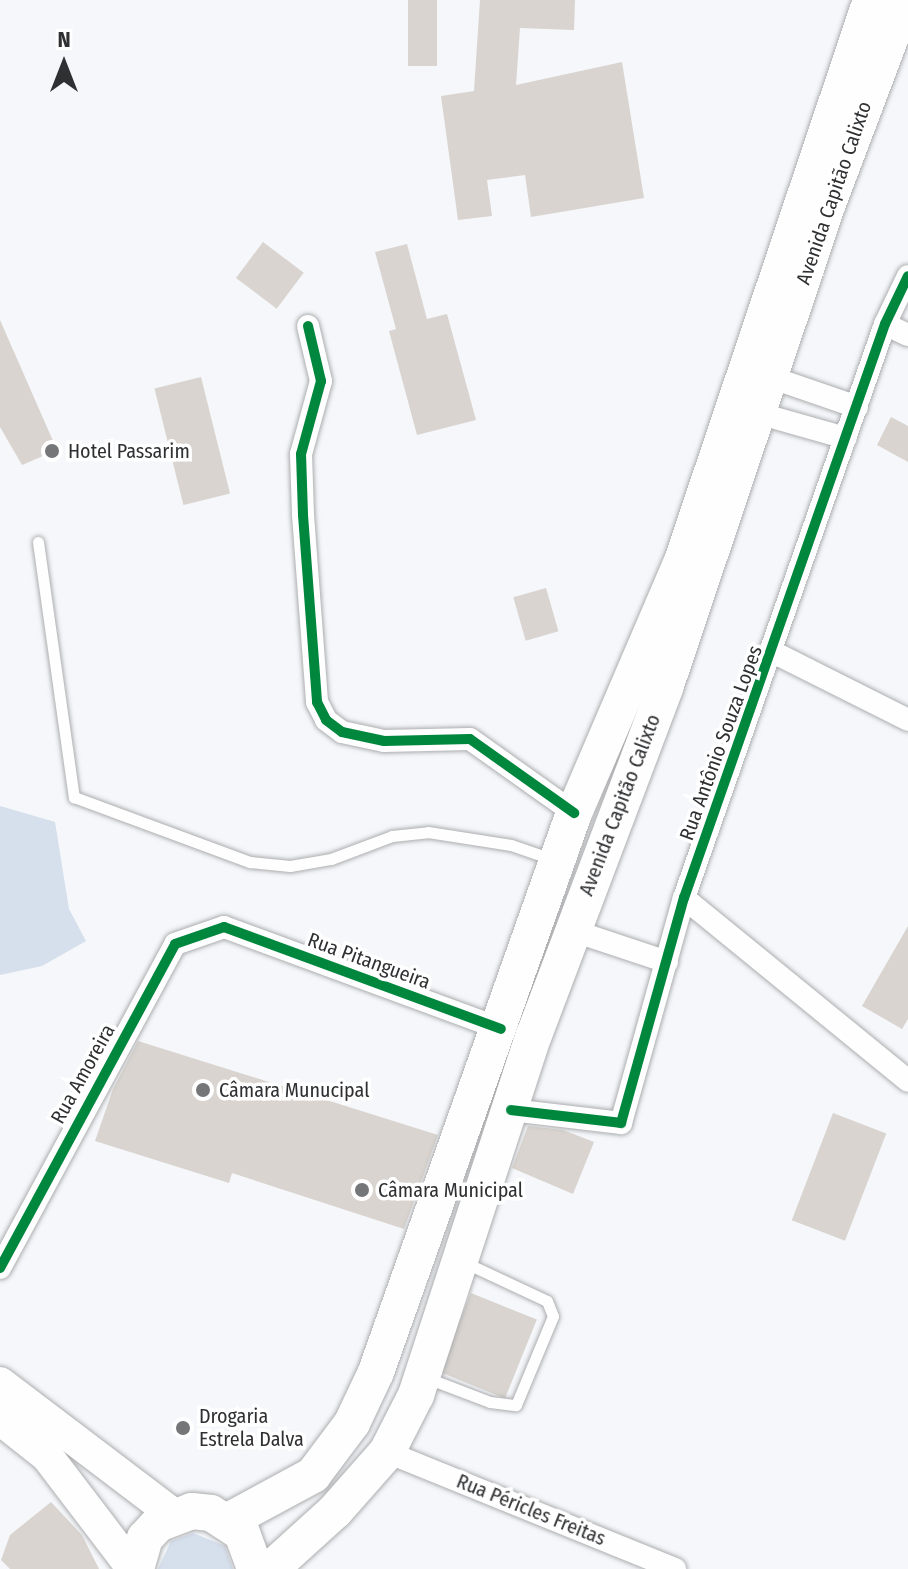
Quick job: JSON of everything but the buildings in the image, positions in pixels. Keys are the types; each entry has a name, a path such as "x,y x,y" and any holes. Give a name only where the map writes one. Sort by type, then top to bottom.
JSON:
{"main road":[{"name":"Avenida Capitão Calixto","path":"228,1521 313,1475 352,1423 388,1343 560,862 574,813 682,561 871,0"},
{"name":"Avenida Capitão Calixto","path":"271,1569 335,1511 387,1452 422,1377 574,931 761,414 827,206 905,0"},
{"path":"134,1569 145,1538 174,1515 192,1511 228,1521 251,1549 255,1569"}],"street":[{"name":"Rua Antônio Souza Lopes","path":"511,1110 621,1123 684,898 773,652 885,324 908,276"},
{"path":"885,324 908,335"},
{"path":"308,326 321,381 301,454 303,515 317,702 326,720 342,732 384,741 470,739 574,813"},
{"path":"773,378 857,407"},
{"path":"761,414 846,438"},
{"path":"773,652 908,720"},
{"path":"684,898 908,1081"},
{"name":"Rua Pitangueira","path":"224,927 501,1029"},
{"name":"Rua Amoreira","path":"0,1268 175,944 224,927"},
{"path":"574,931 667,962"},
{"path":"5,1405 174,1515"},
{"path":"5,1405 96,1514 134,1569"},
{"name":"Rua Péricles Freitas","path":"387,1452 675,1569"}],"lane":[{"path":"38,542 74,797 250,862 304,863 392,836 428,832 511,845 560,862"},
{"path":"422,1377 490,1402 516,1405 553,1316 547,1301 461,1261"}],"shaded area":[{"path":"0,806 55,822 69,909 86,941 42,966 0,975"},
{"path":"193,1533 225,1546 233,1569 158,1569 171,1541"}],"cycle path":[{"path":"511,1110 621,1123 684,898 885,324 908,276"},
{"path":"308,326 321,381 301,454 303,515 317,702 326,720 342,732 384,741 470,739 574,813"},
{"path":"0,1268 175,944 224,927 501,1029"}],"place":[{"name":"Hotel Passarim","path":"52,451"},
{"name":"Câmara Munucipal","path":"203,1090"},
{"name":"Câmara Municipal","path":"362,1190"},
{"name":"Drogaria Estrela Dalva","path":"183,1428"}]}
